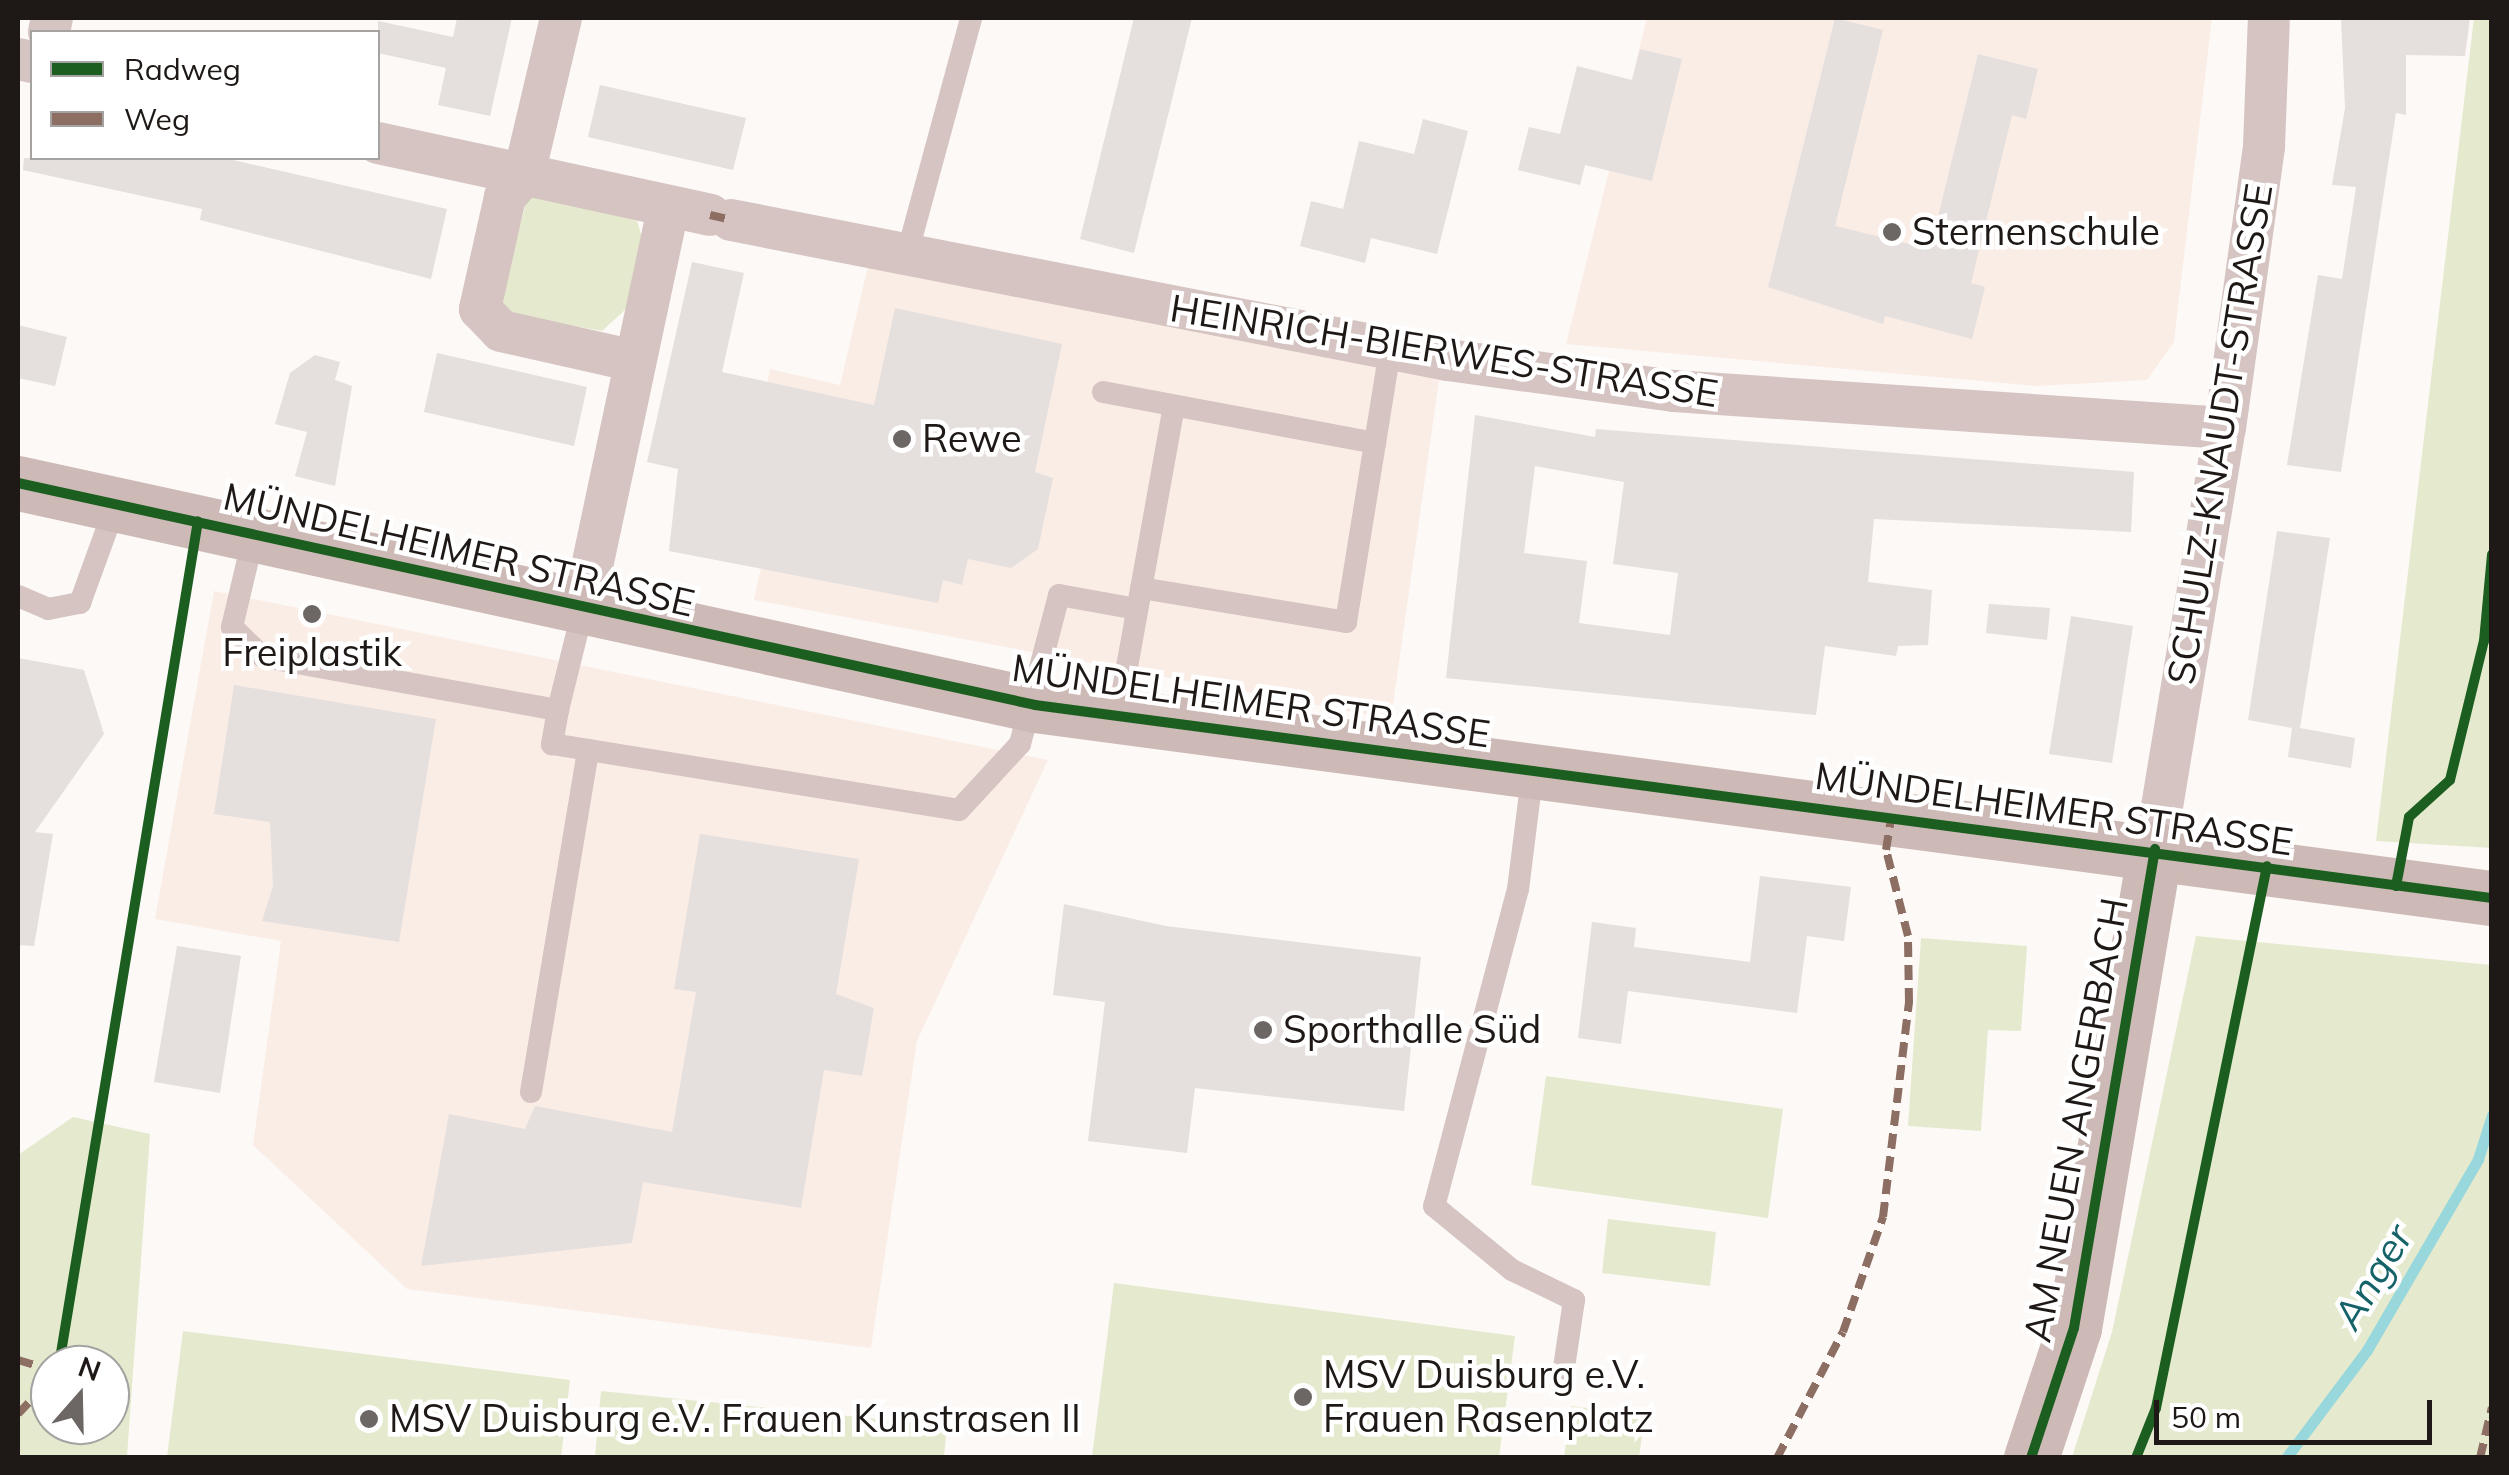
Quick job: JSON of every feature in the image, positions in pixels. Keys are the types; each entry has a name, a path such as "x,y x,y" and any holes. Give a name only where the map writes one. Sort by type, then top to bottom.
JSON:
{"main road":[{"name":"MÜNDELHEIMER STRASSE","path":"18,482 582,609 1036,705 2155,849 2492,898"},
{"name":"AM NEUEN ANGERBACH","path":"2031,1458 2074,1328 2155,849"}],"street":[{"path":"560,18 524,175 505,197 480,309 486,323 636,361"},
{"name":"SCHULZ-KNAUDT-STRASSE","path":"2155,849 2225,428 2264,146 2269,18"},
{"name":"HEINRICH-BIERWES-STRASSE","path":"380,143 906,258 1390,351 1674,391 2225,428"},
{"path":"582,609 636,361 703,213"}],"lane":[{"path":"906,258 970,18"},
{"path":"582,609 552,744 959,810 1020,744 1036,705 1059,595 1139,598 1346,622 1390,351"},
{"path":"1104,392 1375,443"},
{"path":"1118,718 1174,406"},
{"path":"18,596 48,609 80,603 116,504"},
{"path":"254,534 232,627 263,657 558,710"},
{"path":"531,1092 588,750"},
{"path":"1533,769 1518,889 1434,1206 1512,1270 1574,1300 1564,1368"}],"shaded area":[{"name":"Sternenschule","path":"1647,18 2212,18 2174,342 2147,380 2036,386 1566,344"},
{"path":"868,266 1440,373 1391,719 754,600 767,540 746,487 770,369 840,385"},
{"path":"214,591 1048,760 917,1041 871,1348 407,1289 253,1145 281,941 155,919"}],"green space":[{"path":"2474,18 2492,18 2491,848 2376,841"},
{"path":"539,194 637,221 642,237 627,308 602,331 512,315 500,302 527,199"},
{"path":"2196,936 2491,965 2491,1457 2072,1457 2112,1332"},
{"path":"1921,938 2027,946 2021,1031 1988,1030 1981,1131 1908,1126"},
{"path":"1546,1076 1783,1109 1768,1218 1531,1185"},
{"path":"73,1117 150,1134 130,1415 130,1345 30,1345 30,1445 128,1445 127,1457 18,1457 18,1155"},
{"path":"1608,1219 1716,1232 1710,1286 1602,1273"},
{"name":"MSV Duisburg e.V. Frauen Rasenplatz","path":"1114,1283 1515,1336 1499,1457 1092,1457"},
{"name":"MSV Duisburg e.V. Frauen Kunstrasen II","path":"183,1331 570,1380 561,1457 167,1457"},
{"path":"601,1391 947,1426 944,1457 595,1457"},
{"path":"1571,1406 1645,1416 1639,1457 1564,1457"}],"building":[{"path":"457,18 512,18 490,116 438,105 446,68 380,53 378,21 453,37"},
{"path":"1134,18 1192,18 1134,253 1080,239"},
{"path":"1835,18 1883,30 1835,226 1930,249 1978,54 2038,69 2026,119 2012,115 1971,283 1985,287 1972,339 1885,316 1883,324 1768,287"},
{"path":"2341,18 2470,18 2465,56 2406,55 2406,115 2396,113 2341,472 2287,465 2318,275 2342,279 2356,187 2332,185 2345,108"},
{"path":"1640,49 1682,59 1652,181 1585,165 1580,185 1518,170 1529,127 1560,134 1577,66 1632,80"},
{"path":"600,85 746,118 733,170 588,137"},
{"path":"1423,119 1468,131 1437,254 1371,238 1365,263 1300,246 1311,201 1343,209 1359,141 1414,154"},
{"path":"24,158 233,160 447,209 431,279 200,220 202,209 23,170"},
{"name":"Rewe","path":"692,262 744,273 722,372 874,405 895,308 1062,344 1035,472 1053,478 1038,549 1011,568 968,559 962,585 943,580 938,603 669,551 678,469 647,462"},
{"path":"18,325 67,337 55,386 18,378"},
{"path":"437,353 587,387 574,446 424,412"},
{"path":"315,355 340,362 335,380 352,386 335,486 295,476 307,432 275,424 290,373"},
{"path":"1475,415 1595,437 1596,429 2134,472 2131,532 1874,519 1868,582 1932,590 1928,645 1898,646 1896,656 1825,646 1816,715 1446,678","holes":["1535,466 1624,482 1613,564 1678,573 1670,635 1579,623 1587,561 1524,553"]},
{"path":"2277,531 2330,538 2300,728 2355,738 2351,768 2288,757 2292,728 2248,720"},
{"path":"1989,604 2050,608 2047,640 1986,633"},
{"path":"2071,616 2133,626 2112,763 2049,754"},
{"path":"18,658 84,670 104,734 35,832 53,834 34,946 18,945"},
{"path":"234,685 436,719 399,942 262,921 273,886 270,822 214,814"},
{"path":"700,834 859,859 836,994 874,1008 862,1076 824,1070 801,1208 643,1182 632,1243 421,1266 449,1114 525,1129 535,1106 672,1132 696,992 674,989"},
{"path":"1760,876 1851,887 1844,941 1807,936 1797,1013 1628,991 1621,1044 1578,1038 1592,922 1636,928 1634,947 1750,962"},
{"name":"Sporthalle Süd","path":"1064,904 1166,926 1421,957 1404,1111 1195,1088 1187,1153 1088,1141 1105,1002 1053,995"},
{"path":"177,946 241,956 220,1093 154,1082"}],"waterway":[{"name":"Anger","path":"2286,1458 2367,1350 2478,1159 2492,1115"}],"marked path":[{"path":"710,215 731,220"},
{"path":"1777,1458 1843,1332 1883,1217 1909,1003 1908,936 1886,850 1891,817"},
{"path":"18,1360 30,1364"},
{"path":"18,1414 30,1401"},
{"path":"2480,1458 2492,1407"}],"cycle path":[{"path":"18,483 1035,705 2492,898"},
{"path":"62,1345 198,521"},
{"path":"2396,886 2409,817 2450,780 2484,641 2492,554"},
{"path":"2031,1458 2074,1328 2155,849"},
{"path":"2136,1458 2156,1408 2267,866"}],"place":[{"name":"Sternenschule","path":"1892,232"},
{"name":"Rewe","path":"902,439"},
{"name":"Freiplastik","path":"312,614"},
{"name":"Sporthalle Süd","path":"1263,1030"},
{"name":"MSV Duisburg e.V. Frauen Rasenplatz","path":"1303,1397"},
{"name":"MSV Duisburg e.V. Frauen Kunstrasen II","path":"369,1419"}]}
